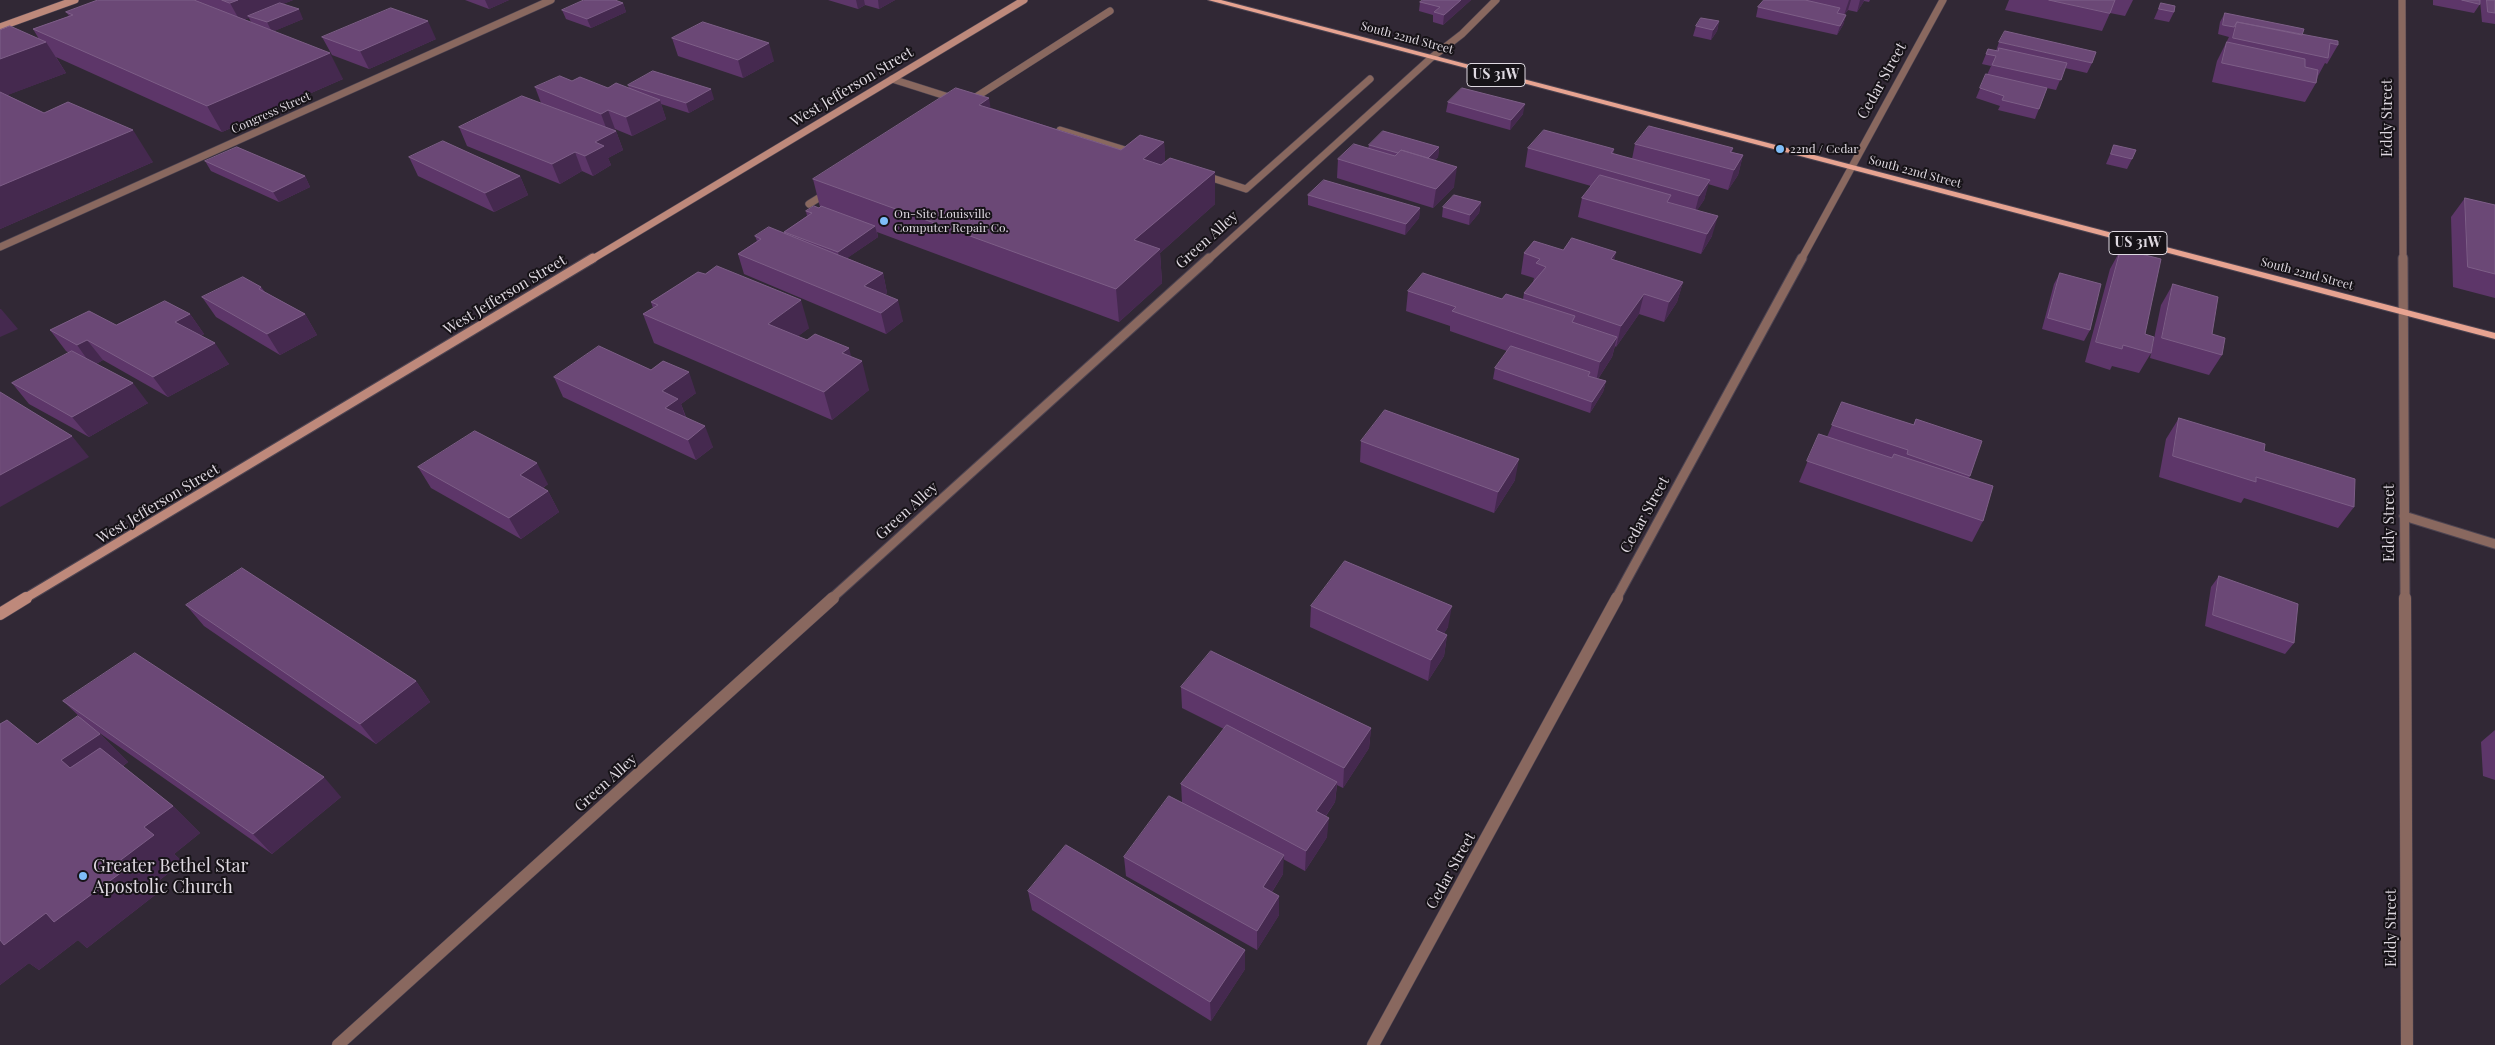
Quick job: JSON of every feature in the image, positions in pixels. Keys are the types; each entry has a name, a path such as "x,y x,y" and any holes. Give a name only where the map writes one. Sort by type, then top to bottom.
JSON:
{"main road":[{"name":"South 22nd Street","path":"1212,0 2495,336"}],"street":[{"path":"0,27 76,0"},
{"name":"Congress Street","path":"0,247 551,0"},
{"name":"West Jefferson Street","path":"0,614 1024,0"},
{"name":"Green Alley","path":"338,1045 1431,58 1462,34 1496,0"},
{"name":"Cedar Street","path":"1373,1045 1943,0"},
{"name":"Eddy Street","path":"2402,0 2407,1045"},
{"path":"959,108 1110,11"},
{"path":"892,79 977,105"},
{"path":"1199,174 1246,189 1370,79"},
{"path":"1052,128 1144,156"},
{"path":"809,204 834,188"},
{"path":"2404,516 2495,544"}],"building":[{"path":"98,0 194,0 330,53 207,106 33,29 73,15 66,12"},
{"path":"222,0 238,0 230,3"},
{"path":"584,0 615,0 623,3 587,19 562,10"},
{"path":"1423,0 1461,0 1444,15 1434,12 1440,7 1420,2"},
{"path":"1764,0 1805,0 1840,8 1837,13 1846,15 1840,26 1758,7"},
{"path":"2049,0 2115,0 2110,13"},
{"path":"2462,0 2480,0 2480,4"},
{"path":"2487,0 2495,0 2495,13 2488,12"},
{"path":"280,3 299,9 267,22 248,16"},
{"path":"2161,3 2175,6 2174,12 2159,9"},
{"path":"391,8 428,21 360,51 322,37"},
{"path":"2225,13 2304,29 2302,35 2237,22 2234,27 2223,25"},
{"path":"1701,18 1719,21 1713,30 1696,26"},
{"path":"703,22 769,43 738,60 672,38"},
{"path":"2237,22 2338,41 2338,45 2330,43 2328,58 2233,38"},
{"path":"10,26 46,42 0,59 0,30"},
{"path":"2005,31 2096,52 2092,63 1999,42"},
{"path":"2227,42 2305,59 2305,67 2318,70 2316,83 2222,63"},
{"path":"1999,48 2067,63 2061,80 1992,65 1996,56 1986,54 1988,49 1998,51"},
{"path":"653,71 711,89 686,103 628,85"},
{"path":"1986,74 2047,88 2039,109 2002,100 2004,96 1980,88"},
{"path":"560,76 572,81 580,77 608,88 616,83 660,100 626,117 608,110 601,114 535,87"},
{"path":"956,88 989,98 979,105 1121,150 1140,135 1164,142 1143,159 1161,165 1170,158 1215,172 1134,240 1160,249 1116,289 813,179"},
{"path":"1462,88 1525,104 1511,120 1448,102"},
{"path":"0,92 44,113 68,102 133,130 0,186"},
{"path":"522,96 616,131 595,142 604,146 585,156 575,152 552,164 459,127"},
{"path":"1649,126 1733,148 1730,152 1743,155 1734,170 1635,144"},
{"path":"1544,130 1614,149 1611,153 1710,180 1699,196 1528,148"},
{"path":"1383,131 1439,147 1428,158 1401,150 1398,153 1369,145"},
{"path":"443,141 520,176 485,193 409,157"},
{"path":"1354,144 1395,156 1401,150 1457,167 1436,189 1338,159"},
{"path":"2114,145 2136,150 2132,159 2111,154"},
{"path":"237,147 305,176 273,192 205,161"},
{"path":"1600,175 1671,195 1667,202 1718,216 1707,234 1582,198"},
{"path":"1324,180 1420,208 1406,224 1308,195"},
{"path":"1454,195 1481,202 1470,215 1443,207"},
{"path":"2465,198 2495,205 2495,274 2468,267"},
{"path":"814,206 819,208 821,206 875,226 838,252 784,232 812,213 806,211"},
{"path":"769,227 883,273 864,286 898,300 881,313 738,254 761,239 755,236"},
{"path":"1572,238 1616,252 1611,259 1683,282 1669,302 1644,294 1621,326 1524,293 1546,267 1536,263 1540,259 1524,253 1534,241 1563,250"},
{"path":"2121,249 2161,259 2145,334 2154,337 2151,353 2123,345 2122,349 2096,342"},
{"path":"717,266 801,300 768,324 807,340 815,334 849,348 842,353 862,361 824,392 643,314 658,305 651,302 698,272 705,274"},
{"path":"1423,273 1502,299 1506,294 1575,316 1572,322 1617,337 1600,362 1452,311 1456,307 1408,291"},
{"path":"2060,273 2101,284 2090,330 2048,318"},
{"path":"243,277 261,287 259,289 305,314 267,334 202,297"},
{"path":"2173,284 2218,297 2212,334 2225,338 2222,355 2162,338"},
{"path":"165,301 190,314 175,322 215,343 153,377 87,340 77,345 50,330 89,311 116,325"},
{"path":"599,346 651,370 663,361 689,372 662,391 678,399 665,408 705,426 688,440 554,377"},
{"path":"1511,346 1590,372 1588,376 1606,381 1592,402 1495,368"},
{"path":"72,351 133,383 72,417 12,383"},
{"path":"0,392 72,436 0,475"},
{"path":"1842,402 1914,425 1916,419 1982,441 1970,476 1907,454 1908,450 1832,425"},
{"path":"1385,410 1519,459 1498,492 1361,441"},
{"path":"2179,418 2265,444 2264,451 2355,479 2354,507 2256,477 2256,482 2173,456"},
{"path":"475,431 537,463 520,475 548,491 509,518 418,467"},
{"path":"1819,434 1892,458 1894,454 1993,486 1983,521 1807,461"},
{"path":"1345,561 1452,606 1436,630 1447,635 1431,660 1311,606"},
{"path":"242,568 416,681 360,724 186,605"},
{"path":"2219,576 2298,604 2294,643 2213,615"},
{"path":"1211,651 1371,728 1344,768 1181,687"},
{"path":"135,653 324,777 253,834 63,701"},
{"name":"Greater Bethel Star Apostolic Church","path":"78,716 100,734 61,760 70,768 100,748 173,806 144,827 154,835 118,862 126,869 54,922 46,913 4,945 0,940 0,724 7,720 37,744"},
{"path":"1227,725 1337,782 1316,811 1329,818 1306,851 1181,784"},
{"path":"1169,796 1284,855 1263,887 1279,896 1257,931 1124,857"},
{"path":"1066,845 1245,950 1210,1002 1028,891"}],"place":[{"name":"22nd / Cedar","path":"1780,149"},
{"name":"On-Site Louisville Computer Repair Co.","path":"884,221"},
{"name":"Greater Bethel Star Apostolic Church","path":"83,876"}]}
